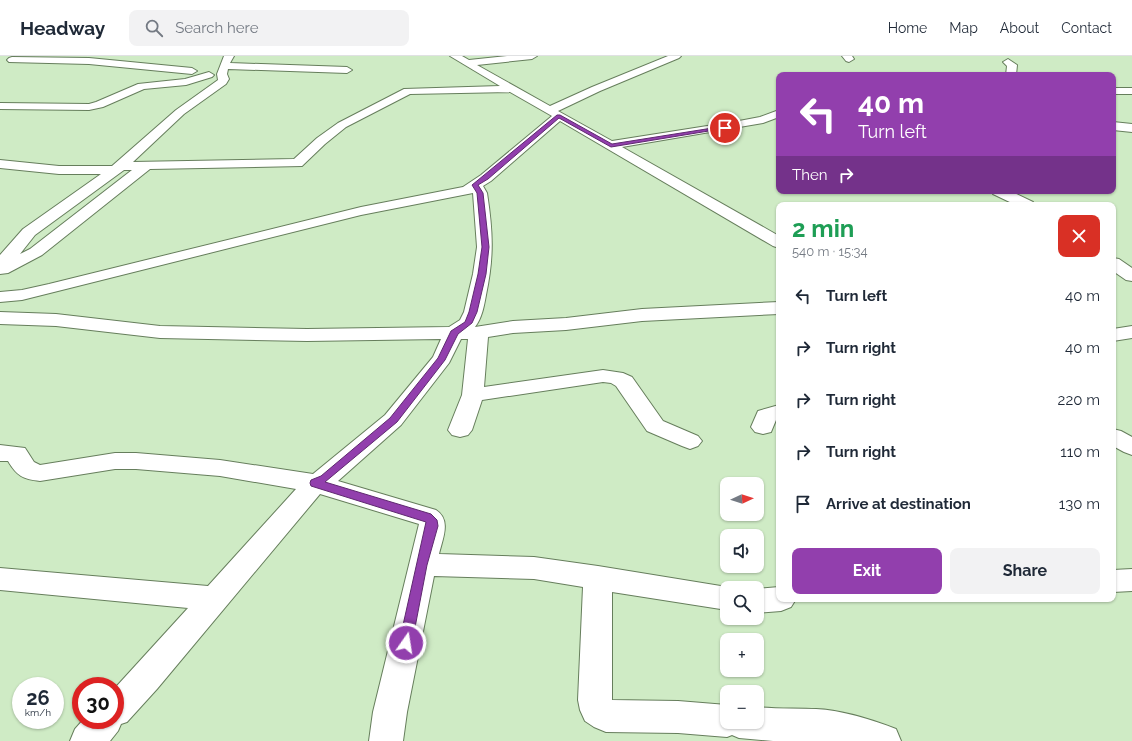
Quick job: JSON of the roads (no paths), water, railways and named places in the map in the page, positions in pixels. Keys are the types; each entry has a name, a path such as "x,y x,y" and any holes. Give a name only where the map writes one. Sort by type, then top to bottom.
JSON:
{"street":[{"path":"12,60 21,56"},
{"path":"455,56 776,241"},
{"path":"468,63 532,56"},
{"path":"0,296 22,295 50,289 361,211 467,190 486,178 554,114 596,89 676,56"},
{"path":"0,62 12,60 89,61 194,72 221,68 347,70"},
{"path":"1008,62 1012,65 1011,72"},
{"path":"0,106 88,107 99,105 142,86 181,83 221,68"},
{"path":"0,264 10,255 29,232 118,168 180,112 222,82 224,79 221,68"},
{"path":"0,164 58,170 118,168 147,165 296,163 342,125 408,91 512,89"},
{"path":"1116,91 1132,91"},
{"path":"611,145 739,125 763,120 776,115"},
{"path":"1116,126 1132,128"},
{"path":"0,270 36,252 147,165"},
{"path":"460,430 473,395 466,333 468,323 473,312 482,274 485,247 480,193 475,185"},
{"path":"1004,194 1022,202"},
{"path":"1116,265 1132,276"},
{"path":"0,318 56,320 160,332 307,335 466,333 513,327 566,324 642,314 776,308"},
{"path":"1116,335 1132,332"},
{"path":"124,701 315,483 324,479 393,420 442,359 466,333"},
{"path":"473,395 603,376 616,377 624,382 655,426 690,441"},
{"path":"763,428 766,416 776,413"},
{"path":"1116,438 1132,447"},
{"path":"0,453 16,454 26,471 40,473 115,460 220,468 315,483 427,517 432,520 432,526 390,712 386,741"},
{"path":"422,565 534,568 720,597"},
{"path":"598,578 595,700 597,710 606,716 720,721"},
{"path":"0,579 214,598"},
{"path":"1116,582 1132,580"},
{"path":"764,600 776,599"},
{"path":"764,724 817,725 853,732 884,741"},
{"path":"87,741 98,729"}]}
